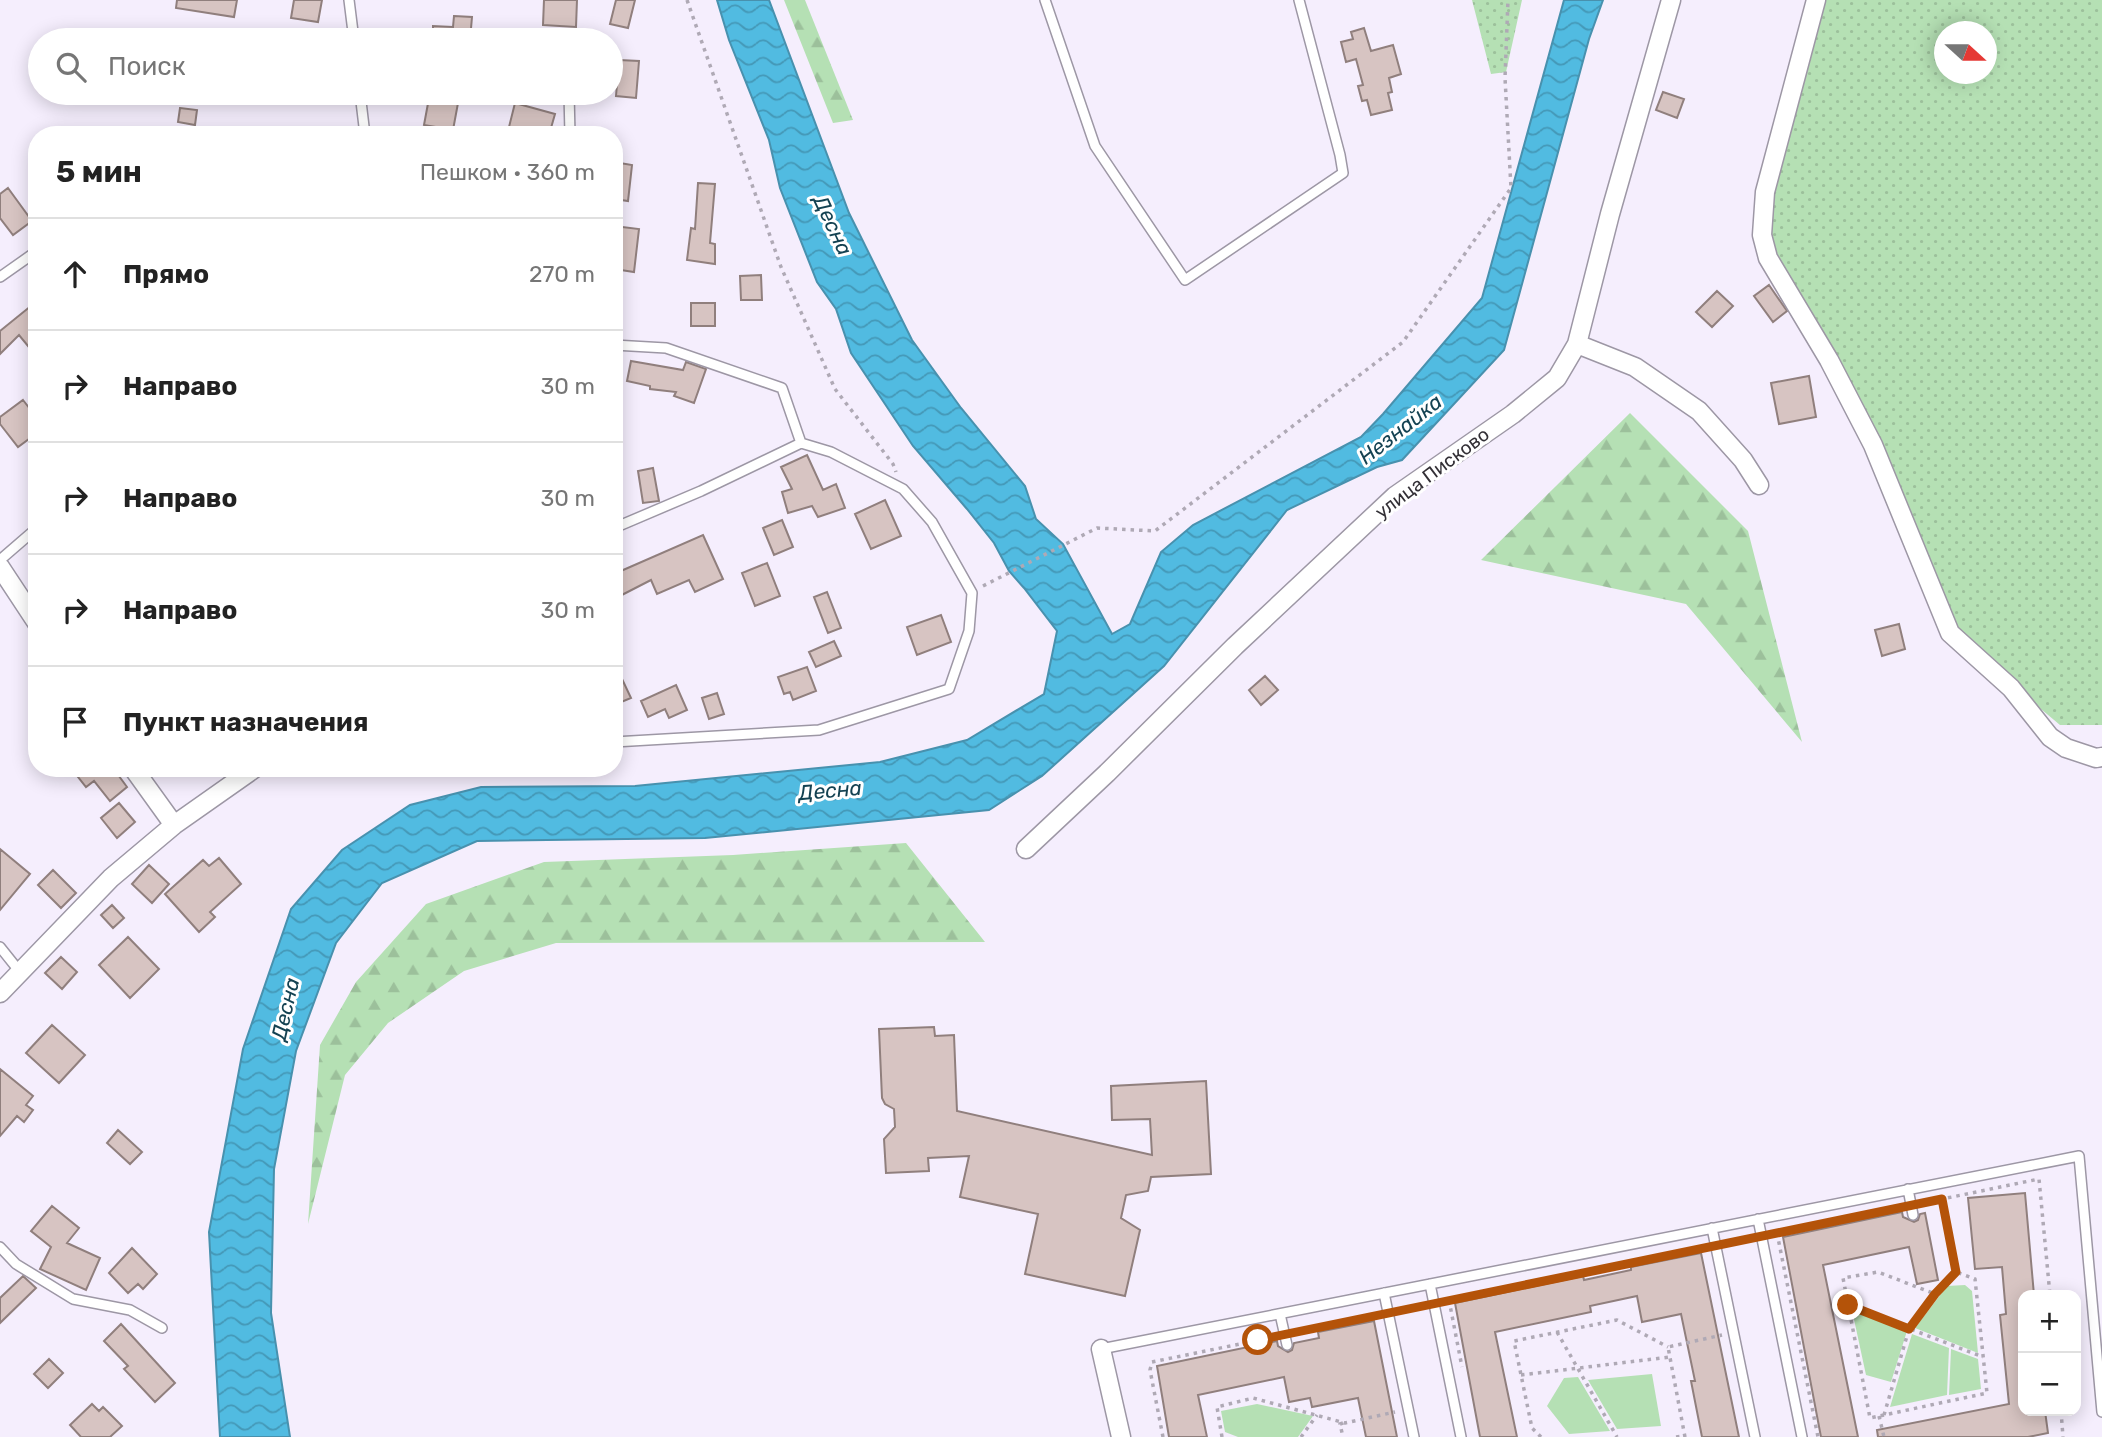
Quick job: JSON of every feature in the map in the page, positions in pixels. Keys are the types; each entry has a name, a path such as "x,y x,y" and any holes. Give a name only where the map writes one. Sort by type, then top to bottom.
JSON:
{"street":[{"name":"улица Писково","path":"1026,849 1235,646 1395,496 1513,414 1557,378 1577,344 1610,214 1671,0"},
{"path":"1816,0 1765,192 1762,235 1768,258 1829,360 1873,445 1950,633 2011,688 2050,737 2066,748 2096,758 2102,757"},
{"path":"1577,344 1635,367 1699,411 1743,460 1759,485"},
{"path":"0,567 28,609"},
{"path":"139,777 174,825"},
{"path":"0,993 111,878 174,825 243,777"},
{"path":"1101,1349 1121,1437"}],"lane":[{"path":"349,0 352,28"},
{"path":"1045,0 1094,146 1185,280 1343,173 1298,0"},
{"path":"361,105 364,126"},
{"path":"569,105 570,126"},
{"path":"0,277 28,257"},
{"path":"623,346 666,348 782,388 801,443"},
{"path":"623,524 701,491 801,443 831,452 903,489 932,522 972,593 970,631 948,689 819,730 623,741"},
{"path":"0,560 28,536"},
{"path":"0,947 20,972"},
{"path":"1101,1349 2080,1156 2102,1412"},
{"path":"1908,1189 1912,1210"},
{"path":"1758,1219 1802,1437"},
{"path":"1712,1228 1755,1437"},
{"path":"0,1247 16,1264 73,1299 130,1310 162,1328"},
{"path":"1430,1284 1461,1437"},
{"path":"1384,1293 1414,1437"},
{"path":"1280,1314 1286,1340"}],"path":[{"path":"687,0 780,267 835,389 893,464 903,489"},
{"path":"972,593 1097,528 1155,531 1402,342 1511,188 1505,78 1508,0"},
{"path":"1163,1437 1150,1370 1152,1362 1286,1340 1388,1313 1777,1233 1912,1210 1942,1199 2039,1179 2050,1290"},
{"path":"1942,1199 1956,1272"},
{"path":"1777,1233 1818,1437"},
{"path":"1935,1294 1878,1272 1843,1279 1870,1418 1987,1393 1975,1279 1956,1272"},
{"path":"1884,1437 1882,1415 1909,1329 1935,1294 1956,1272"},
{"path":"1848,1305 1983,1357"},
{"path":"1541,1437 1532,1428 1514,1341 1617,1320 1668,1347 1722,1335"},
{"path":"1557,1332 1617,1437"},
{"path":"1668,1347 1685,1437 1676,1437"},
{"path":"1521,1375 1670,1357"},
{"path":"1228,1437 1222,1436 1216,1407 1253,1398 1345,1423"},
{"path":"1343,1437 1340,1423 1395,1412"},
{"path":"1301,1437 1317,1415"},
{"path":"2061,1416 2063,1437"}],"green space":[{"path":"784,0 805,0 853,120 833,123"},
{"path":"1472,0 1522,0 1506,72 1491,74"},
{"path":"1816,0 2102,0 2102,725 2060,725 1957,639 1838,367 1769,238 1791,65"},
{"path":"1630,413 1748,531 1802,742 1686,604 1481,560"},
{"path":"906,843 985,942 556,943 464,971 388,1023 345,1075 308,1224 320,1045 356,982 426,904 544,862 733,855"},
{"path":"1965,1285 1972,1291 1978,1353 1915,1328 1947,1286"},
{"path":"1852,1310 1907,1331 1891,1382 1866,1375"},
{"path":"1912,1334 1949,1348 1947,1395 1890,1407"},
{"path":"1951,1349 1978,1359 1981,1389 1949,1395"},
{"path":"1652,1374 1661,1426 1617,1429 1588,1380"},
{"path":"1578,1377 1610,1431 1569,1434 1547,1406 1564,1378"},
{"path":"1257,1404 1313,1416 1298,1437 1238,1437 1225,1432 1221,1411"}],"water":[{"path":"717,0 769,0 849,213 912,340 961,408 1025,486 1036,519 1063,544 1112,634 1130,624 1161,552 1193,525 1361,437 1482,298 1564,0 1603,0 1589,39 1504,350 1402,460 1377,467 1287,510 1164,666 1042,776 989,810 705,838 477,841 382,883 336,943 296,1051 274,1169 271,1313 290,1437 220,1437 209,1232 243,1049 291,909 342,850 410,805 481,787 635,786 880,762 967,740 1044,694 1057,631 1009,571 994,543 913,446 851,353 836,309 817,282 780,188 769,140 729,40"}],"building":[{"path":"177,0 237,0 234,17 176,8"},
{"path":"294,0 322,0 318,22 291,18"},
{"path":"544,0 577,0 576,27 543,25"},
{"path":"616,0 635,0 628,28 610,24"},
{"path":"454,16 472,17 471,28 433,26 453,27"},
{"path":"1364,28 1371,51 1393,45 1401,74 1389,78 1392,92 1388,93 1392,110 1371,115 1367,100 1362,101 1358,86 1363,85 1356,59 1346,62 1341,42 1353,39 1351,32"},
{"path":"623,60 639,61 636,98 623,97"},
{"path":"1663,92 1684,99 1677,118 1656,110"},
{"path":"428,105 458,105 454,126 424,125"},
{"path":"514,105 555,114 552,126 509,126"},
{"path":"180,108 197,110 195,125 178,122"},
{"path":"623,164 632,165 628,201 623,200"},
{"path":"698,183 715,184 710,243 715,244 715,264 687,260 691,228 695,229"},
{"path":"8,188 28,216 28,224 13,235 0,218 0,194"},
{"path":"623,227 639,229 634,272 623,270"},
{"path":"761,275 762,300 741,300 740,276"},
{"path":"1769,285 1787,311 1773,322 1754,296"},
{"path":"1717,291 1733,306 1712,327 1696,312"},
{"path":"691,303 715,303 715,326 691,326"},
{"path":"28,308 28,346 19,335 0,354 0,331"},
{"path":"631,361 683,370 686,362 706,369 694,403 674,396 676,392 650,389 650,386 627,381"},
{"path":"1809,376 1816,417 1779,424 1771,383"},
{"path":"23,400 28,406 28,440 18,447 0,424 0,417"},
{"path":"807,455 823,490 836,484 845,508 818,517 812,506 788,513 782,492 792,489 781,467"},
{"path":"653,468 659,501 643,503 638,471"},
{"path":"885,500 901,536 871,549 855,514"},
{"path":"782,520 793,547 774,555 763,528"},
{"path":"703,535 723,579 695,592 689,580 657,594 651,580 623,594 623,570"},
{"path":"767,563 780,596 755,606 742,573"},
{"path":"827,592 841,628 828,633 814,597"},
{"path":"941,615 951,642 917,655 907,627"},
{"path":"1899,624 1905,649 1882,656 1875,630"},
{"path":"834,641 841,656 816,667 809,652"},
{"path":"807,667 816,691 793,700 790,692 784,694 778,677"},
{"path":"1265,676 1278,690 1261,705 1249,690"},
{"path":"623,681 631,698 623,701"},
{"path":"676,685 687,710 669,718 665,709 648,717 641,701"},
{"path":"717,693 724,714 709,719 702,698"},
{"path":"78,777 120,777 127,787 110,801 94,781 86,787"},
{"path":"119,803 135,822 117,838 101,818"},
{"path":"0,849 30,874 0,910"},
{"path":"219,858 241,884 210,912 215,917 199,932 165,894 203,860 209,866"},
{"path":"149,865 169,884 152,903 132,884"},
{"path":"53,870 76,893 61,908 38,885"},
{"path":"112,905 124,918 113,928 101,915"},
{"path":"128,937 159,969 130,998 99,965"},
{"path":"61,957 77,972 62,989 45,973"},
{"path":"52,1025 85,1055 59,1083 26,1053"},
{"path":"934,1027 935,1036 954,1035 957,1111 1152,1155 1150,1119 1112,1120 1111,1086 1206,1081 1211,1174 1151,1177 1148,1191 1126,1195 1121,1218 1140,1230 1125,1296 1025,1274 1038,1214 960,1197 969,1156 928,1158 929,1171 886,1173 884,1139 895,1127 894,1109 885,1104 882,1098 879,1029"},
{"path":"0,1069 33,1096 26,1105 33,1110 24,1122 17,1116 0,1136"},
{"path":"118,1130 142,1152 130,1164 107,1143"},
{"path":"2025,1193 2034,1290 2018,1290 2018,1416 2046,1416 2048,1433 2028,1437 1878,1437 1877,1430 2009,1404 2000,1315 2006,1314 2002,1267 1975,1269 1968,1198"},
{"path":"52,1206 79,1228 67,1243 100,1258 86,1290 40,1269 51,1247 31,1231"},
{"path":"1902,1212 1903,1217 1914,1222 1920,1214 1925,1213 1938,1280 1917,1284 1909,1247 1823,1265 1858,1437 1821,1437 1783,1237"},
{"path":"132,1248 157,1274 143,1289 138,1284 128,1293 109,1273"},
{"path":"1701,1253 1739,1437 1702,1437 1691,1381 1695,1381 1681,1314 1642,1322 1637,1296 1590,1306 1591,1312 1495,1332 1517,1437 1480,1437 1455,1303 1583,1276 1584,1280"},
{"path":"23,1276 36,1288 0,1323 0,1298"},
{"path":"1374,1321 1397,1437 1366,1437 1358,1398 1312,1407 1310,1398 1289,1402 1284,1377 1198,1395 1207,1437 1169,1437 1157,1366 1277,1341 1278,1346 1288,1352 1292,1350 1294,1343 1319,1338 1318,1332"},
{"path":"121,1324 175,1383 155,1402 124,1369 128,1366 104,1341"},
{"path":"49,1359 63,1373 48,1388 34,1374"},
{"path":"92,1404 99,1411 103,1407 122,1426 110,1437 81,1437 70,1425"}],"route":[{"path":"1258,1340 1942,1199 1956,1272 1935,1294 1909,1329 1848,1305"}],"water label":[{"name":"Десна","path":"833,225"},
{"name":"Незнайка","path":"1400,429"},
{"name":"Десна","path":"830,790"},
{"name":"Десна","path":"285,1009"}]}
